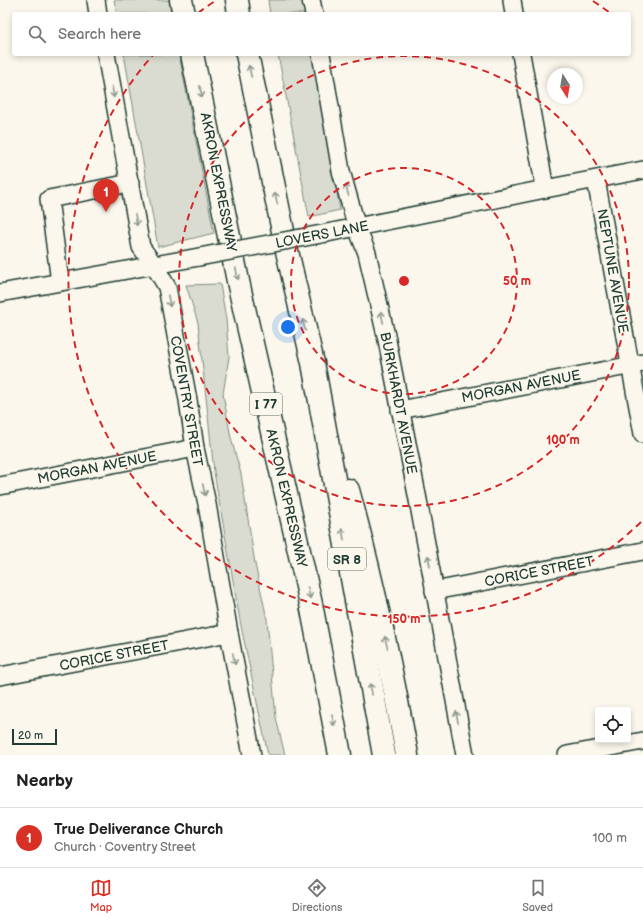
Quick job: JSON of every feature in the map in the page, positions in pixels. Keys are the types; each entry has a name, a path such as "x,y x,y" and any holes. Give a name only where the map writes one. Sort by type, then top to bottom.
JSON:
{"highway":[{"path":"181,0 184,12"},
{"path":"237,0 239,12"},
{"name":"AKRON EXPRESSWAY","path":"192,56 239,286 311,604 340,755"},
{"path":"247,56 287,251 313,363 361,538 390,661 406,755"},
{"name":"SR 8","path":"313,363 384,755"}],"street":[{"path":"96,0 98,12"},
{"path":"311,0 314,12"},
{"path":"512,0 514,12"},
{"name":"COVENTRY STREET","path":"106,56 141,247 167,287 188,400 195,448 208,511 252,755"},
{"name":"BURKHARDT AVENUE","path":"321,56 341,171 357,228 367,253 401,414 465,755"},
{"path":"521,56 545,189"},
{"name":"LOVERS LANE","path":"0,293 357,228 643,170"},
{"name":"NEPTUNE AVENUE","path":"596,180 637,364 643,434"},
{"path":"60,282 49,200 130,183"},
{"name":"MORGAN AVENUE","path":"401,414 637,364"},
{"name":"MORGAN AVENUE","path":"0,486 195,448"},
{"name":"CORICE STREET","path":"434,591 643,551"},
{"name":"CORICE STREET","path":"0,676 229,633"},
{"path":"567,755 643,741"}],"shaded area":[{"path":"114,0 169,0 171,12 117,12"},
{"path":"268,0 303,0 306,12 270,12"},
{"path":"124,56 179,56 214,233 158,247"},
{"path":"278,56 313,56 340,210 309,217"},
{"path":"220,284 226,319 229,357 223,394 231,438 241,474 255,564 267,619 276,718 285,755 268,755 241,626 214,472 198,323 186,285"}],"place":[{"name":"True Deliverance Church","path":"106,212"}]}
